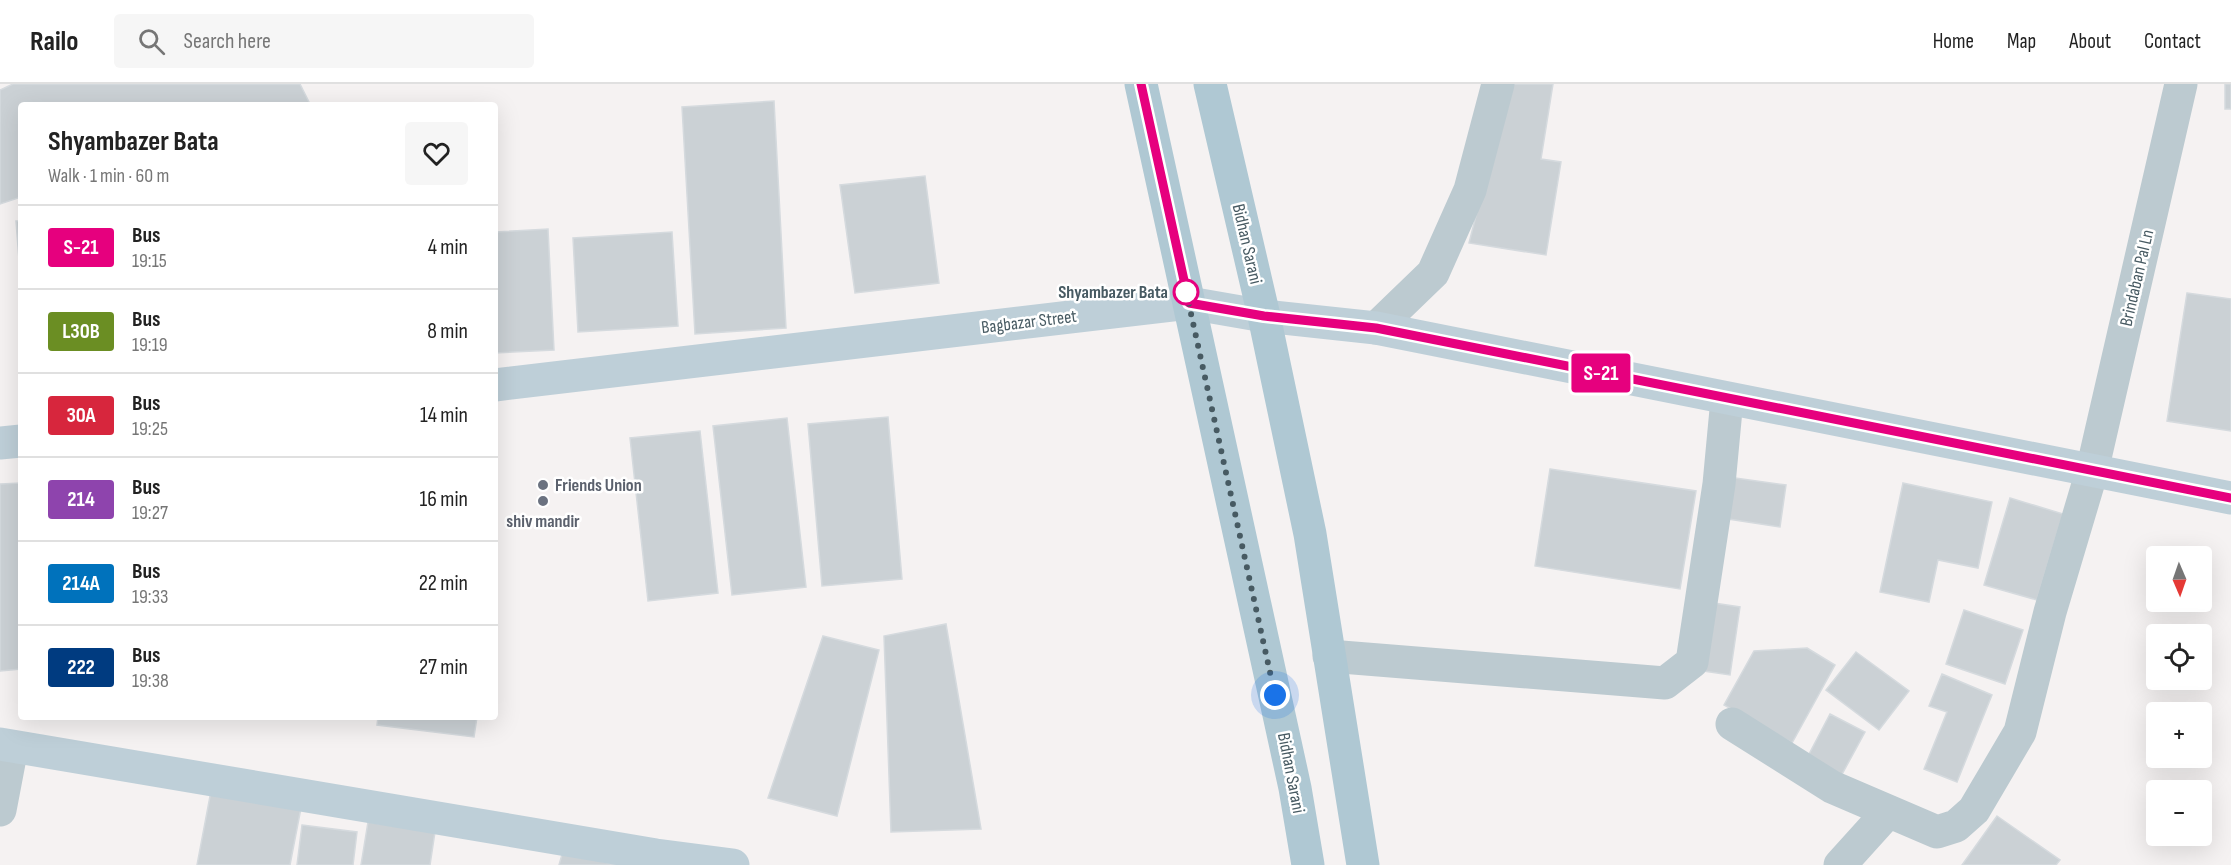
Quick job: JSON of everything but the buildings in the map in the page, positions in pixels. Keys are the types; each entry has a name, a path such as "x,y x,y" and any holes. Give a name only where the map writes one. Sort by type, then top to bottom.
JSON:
{"main road":[{"name":"Bidhan Sarani","path":"1141,84 1293,776 1308,865"},
{"name":"Bidhan Sarani","path":"1210,84 1264,316 1310,534 1363,865"}],"street":[{"path":"1376,328 1433,273 1470,190 1498,84"},
{"name":"Brindaban Pal Ln","path":"1732,724 1832,787 1887,813 1937,832 1956,826 1974,810 2020,732 2050,612 2092,471 2181,84"},
{"name":"Bagbazar Street","path":"498,385 1189,303 1264,316 1376,328 2231,498"},
{"path":"1329,656 1665,683 1692,662 1719,484 1727,399"},
{"path":"0,443 18,441"},
{"path":"0,810 6,746 656,855 733,865"},
{"path":"1840,865 1887,813"}],"bus line":[{"name":"S-21","path":"1141,84 1189,303 1264,316 1376,328 2231,498"}],"place":[{"name":"Shyambazer Bata","path":"1186,292"},
{"name":"Friends Union","path":"543,485"},
{"name":"shiv mandir","path":"543,501"}],"route":[{"path":"1186,292 1184,282 1275,695"}]}
